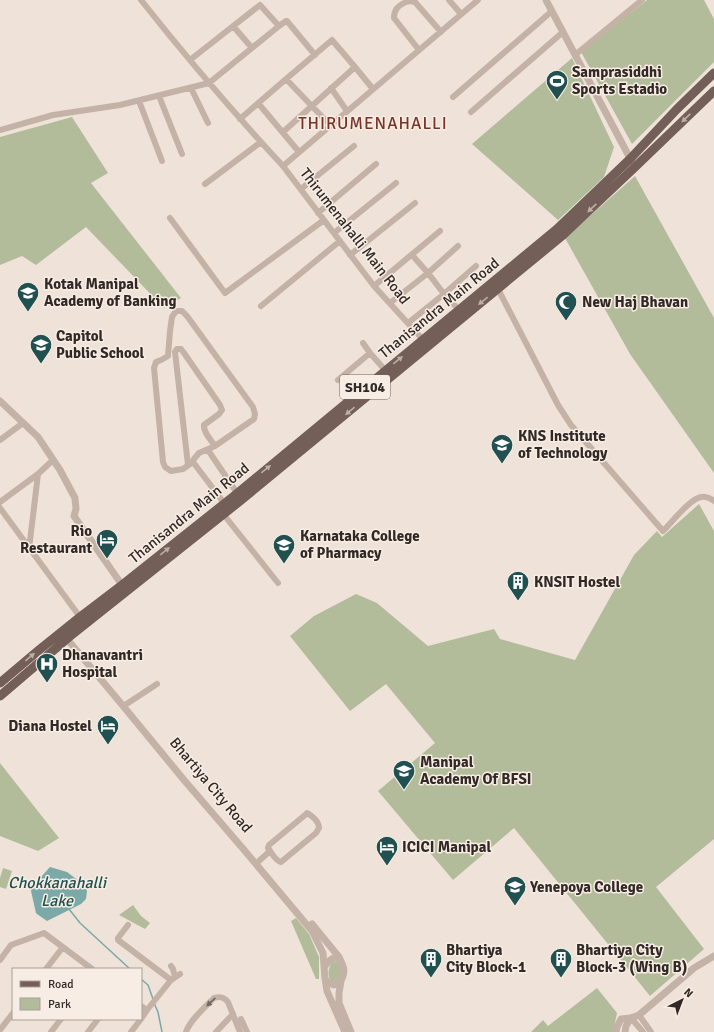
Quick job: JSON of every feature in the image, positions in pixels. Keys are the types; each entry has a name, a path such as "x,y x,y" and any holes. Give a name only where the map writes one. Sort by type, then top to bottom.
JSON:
{"main road":[{"name":"Thanisandra Main Road","path":"0,683 39,650 65,635 80,617 124,588 224,515 426,343 458,310 557,229 630,159 677,109 714,74"},
{"name":"Thanisandra Main Road","path":"0,696 65,635 124,588 237,492 385,370 426,343 498,289 563,235 714,91"}],"street":[{"name":"Thirumenahalli Main Road","path":"141,0 209,83 283,166 374,286 426,343"},
{"path":"419,50 394,18 394,13 397,8 408,0 412,0 441,32"},
{"path":"449,0 461,14"},
{"path":"283,166 478,0"},
{"path":"546,0 634,168"},
{"path":"575,54 642,0"},
{"path":"190,60 260,4 279,26"},
{"path":"453,97 552,11"},
{"path":"0,130 53,115 120,106 209,83 286,21 288,21 314,55"},
{"path":"233,26 252,48"},
{"path":"471,112 563,32"},
{"path":"240,119 332,40 373,89"},
{"path":"283,132 355,67"},
{"path":"286,79 330,125"},
{"path":"191,88 208,123"},
{"path":"331,88 348,111"},
{"path":"159,96 182,154"},
{"path":"139,101 162,161"},
{"path":"258,103 299,152"},
{"path":"205,184 261,142"},
{"path":"301,189 354,146"},
{"path":"318,213 376,164"},
{"path":"334,233 396,182"},
{"path":"350,255 415,202"},
{"path":"170,218 225,293 324,220"},
{"path":"374,286 440,231"},
{"path":"261,306 340,241"},
{"path":"390,303 428,273 458,246"},
{"path":"412,254 458,310"},
{"path":"408,323 476,266"},
{"path":"498,289 558,405 571,425 663,531 696,499 704,497 710,498 714,501"},
{"path":"176,311 182,311 187,316 253,407 255,414 254,419 208,450 204,450 199,453 191,464 183,469 171,471 165,467 163,462 154,368 156,362 168,356 172,317 176,311"},
{"path":"363,343 385,370"},
{"path":"215,446 203,428 204,425 222,410 184,353 181,349 177,349 175,352 191,464 224,503"},
{"path":"338,380 370,353"},
{"path":"0,401 38,437 60,470 75,498 76,508 74,516 124,588"},
{"path":"0,440 23,423"},
{"path":"208,450 237,492"},
{"path":"0,502 38,474 53,460"},
{"path":"29,549 38,474"},
{"path":"0,508 80,617"},
{"path":"224,515 278,583"},
{"name":"Bhartiya City Road","path":"65,635 125,705 312,931 323,953 327,991 344,1032"},
{"name":"Bhartiya City Road","path":"65,635 144,728"},
{"path":"125,705 157,684"},
{"name":"Bhartiya City Road","path":"185,779 259,861 339,957 344,966 344,976 341,981 339,1003 351,1032"},
{"path":"307,813 310,815 318,824 319,828 316,833 281,862 275,859 270,851 268,848 269,845 305,814 307,813"},
{"path":"259,861 270,851"},
{"path":"128,925 118,938 120,941 175,977"},
{"path":"0,960 11,945 44,933 91,968"},
{"path":"47,968 63,947"},
{"path":"625,1032 626,1026 635,1016 694,968 714,956"},
{"path":"324,966 331,959 339,957"},
{"path":"171,966 175,977"},
{"path":"142,1018 175,977"},
{"path":"325,977 327,982 332,984 337,984 341,981"},
{"path":"186,1032 191,1022 214,998 222,997 226,1000 240,1032"},
{"path":"142,1007 147,1010"},
{"path":"0,1030 12,1014"},
{"path":"216,1032 233,1014"},
{"path":"616,1032 621,1019 635,1016"},
{"path":"635,1016 643,1032"},
{"path":"635,1016 651,1032"},
{"path":"241,1019 247,1032"},
{"path":"51,1032 60,1020"},
{"path":"88,1032 97,1020"},
{"path":"131,1032 140,1020"}],"green space":[{"path":"647,0 704,0 714,19 714,62 632,144 581,52"},
{"name":"Samprasiddhi Sports Estadio","path":"572,58 614,147 604,177 558,220 472,144"},
{"path":"72,117 108,173 91,183 181,298 164,308 86,227 36,265 22,256 0,265 0,137"},
{"path":"635,176 714,318 714,473 630,354 565,238"},
{"path":"699,504 714,531 714,839 656,887 704,949 650,996 514,828 453,880 378,791 435,743 386,684 350,711 290,636 314,616 356,594 377,603 428,646 494,629 500,639 575,660 634,555 657,531 662,537"},
{"path":"0,763 59,838 38,851 0,836"},
{"path":"3,868 12,871 6,889 0,887 0,878"},
{"path":"133,905 141,916 150,923 145,929 119,915"},
{"path":"296,918 309,934 319,957 319,979 316,979 291,921"},
{"path":"337,961 341,963 342,972 338,981 331,982 329,969 332,962"},
{"path":"597,988 617,1013 613,1032 531,1032 543,1020 548,1026"}],"water":[{"name":"Chokkanahalli Lake","path":"50,867 67,872 84,885 87,891 86,899 81,904 47,921 36,913 31,891 32,887"}],"waterway":[{"path":"69,909 80,923 129,968"},
{"path":"142,980 148,985 153,999"},
{"path":"154,1003 158,1012 162,1032"}],"place":[{"name":"Samprasiddhi Sports Estadio","path":"557,100"},
{"name":"Kotak Manipal Academy of Banking","path":"28,312"},
{"name":"New Haj Bhavan","path":"566,322"},
{"name":"Capitol Public School","path":"41,364"},
{"name":"KNS Institute of Technology","path":"502,464"},
{"name":"Rio Restaurant","path":"107,560"},
{"name":"Karnataka College of Pharmacy","path":"284,564"},
{"name":"KNSIT Hostel","path":"518,602"},
{"name":"Dhanavantri Hospital","path":"47,684"},
{"name":"Diana Hostel","path":"108,746"},
{"name":"Manipal Academy Of BFSI","path":"404,790"},
{"name":"ICICI Manipal","path":"387,866"},
{"name":"Yenepoya College","path":"515,906"},
{"name":"Bhartiya City Block-1","path":"431,978"},
{"name":"Bhartiya City Block-3 (Wing B)","path":"561,978"}],"district":[{"name":"THIRUMENAHALLI","path":"373,123"}]}
